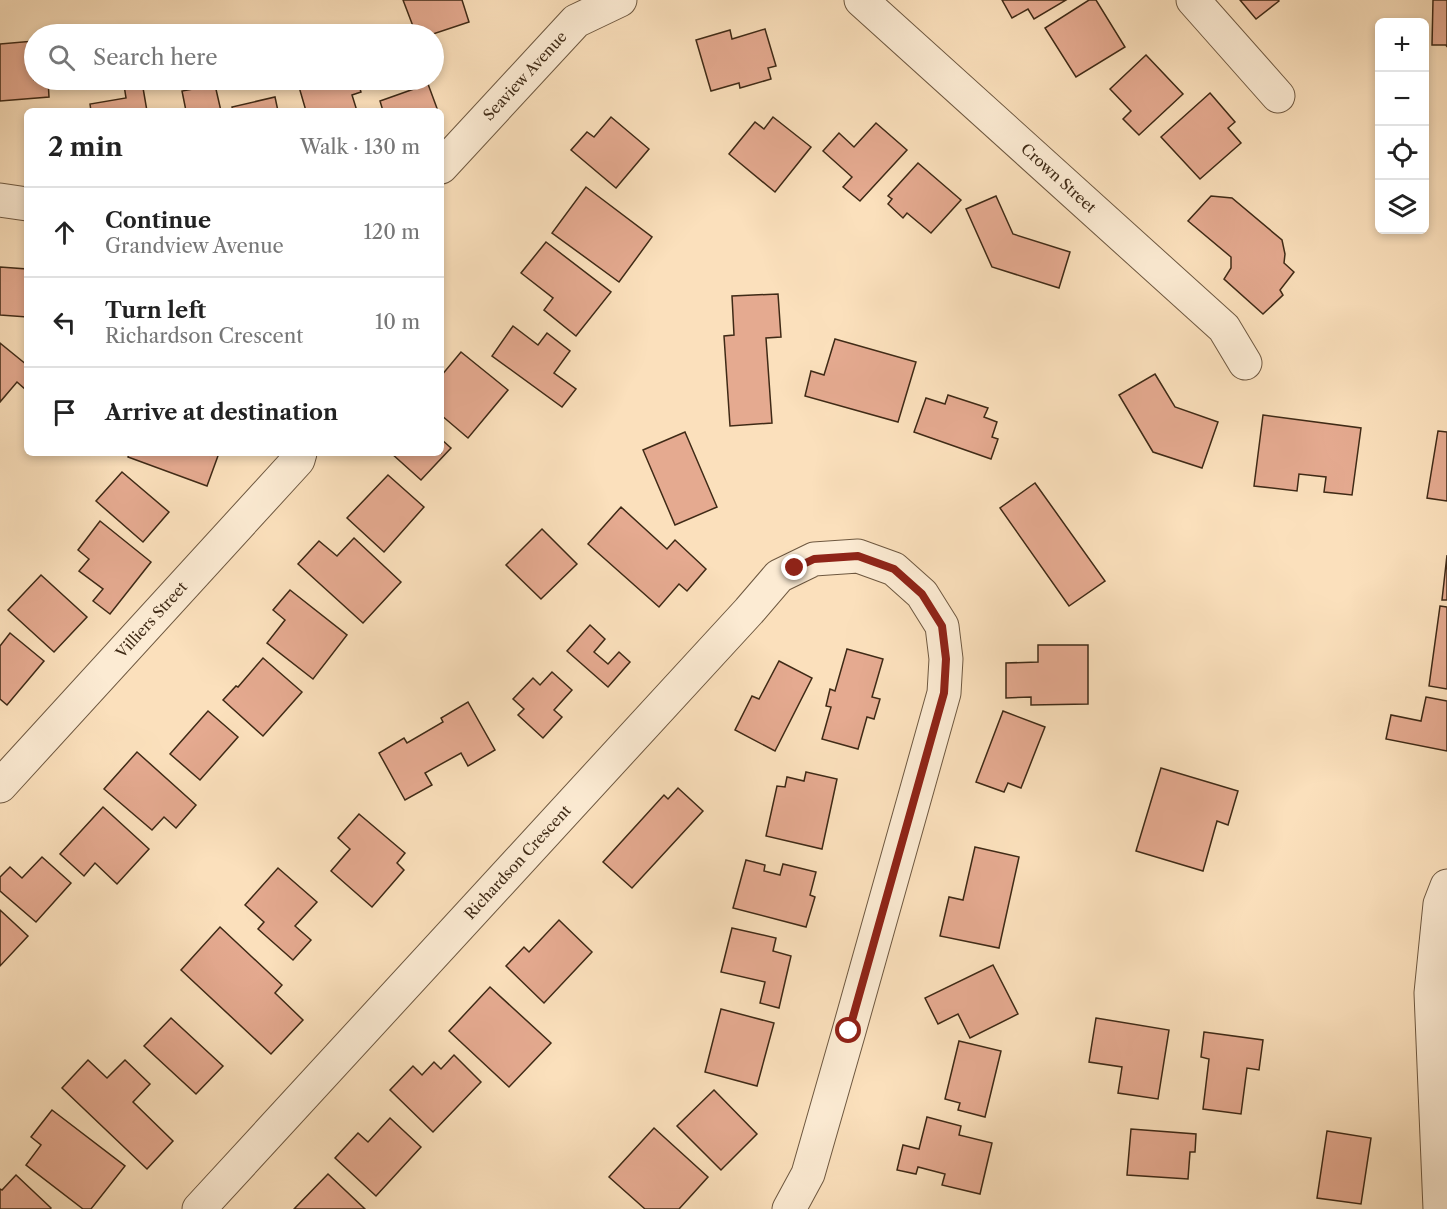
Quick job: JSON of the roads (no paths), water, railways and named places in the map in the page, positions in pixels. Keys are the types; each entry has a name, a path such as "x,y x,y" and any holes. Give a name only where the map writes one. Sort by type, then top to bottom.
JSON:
{"street":[{"name":"Seaview Avenue","path":"444,163 576,21 620,0"},
{"name":"Crown Street","path":"861,0 1224,328 1245,363"},
{"path":"1193,0 1278,96"},
{"path":"0,200 24,204"},
{"name":"Villiers Street","path":"0,786 298,460 299,456"},
{"name":"Richardson Crescent","path":"199,1209 780,576 814,559 858,556 894,569 922,594 942,626 946,659 944,693 808,1174 789,1209"},
{"path":"1440,1209 1431,993 1441,961 1440,904 1447,886"}]}
